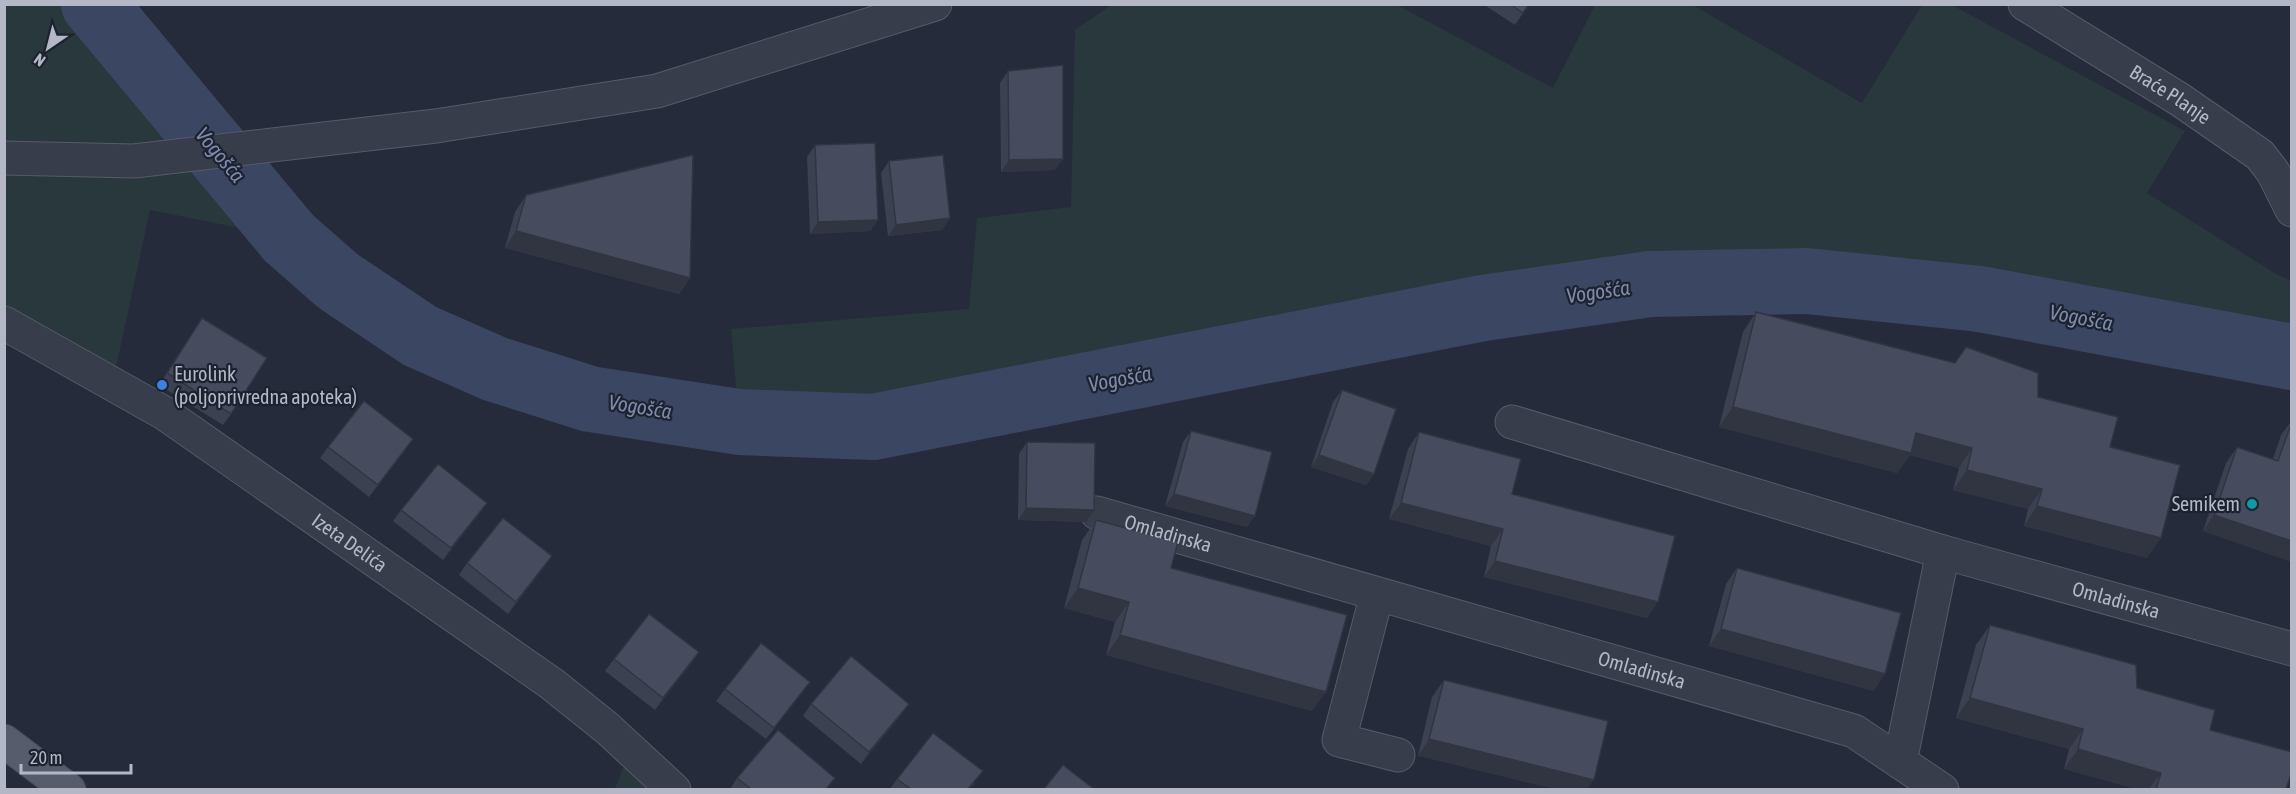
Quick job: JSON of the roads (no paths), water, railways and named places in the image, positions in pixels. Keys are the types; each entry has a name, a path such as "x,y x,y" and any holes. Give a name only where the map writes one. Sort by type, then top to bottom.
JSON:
{"main road":[{"path":"4,741 69,789"}],"street":[{"path":"4,158 134,160 436,126 657,91 936,4"},
{"name":"Braće Planje","path":"2025,4 2179,99 2260,155 2273,172 2292,210"},
{"name":"Izeta Delića","path":"4,323 164,412 552,684 607,728 674,789"},
{"name":"Omladinska","path":"1512,423 1943,552 2292,649"},
{"name":"Omladinska","path":"1097,513 1854,731 1942,789"},
{"path":"1900,762 1943,552"},
{"path":"1377,594 1339,740 1398,755"}],"waterway":[{"name":"Vogošća","path":"94,4 289,238 338,281 420,336 495,369 590,399 739,422 873,427 1483,308 1650,284 1807,281 1980,299 2292,357"}],"place":[{"name":"Eurolink (poljoprivredna apoteka)","path":"162,385"},
{"name":"Semikem","path":"2252,504"}]}
